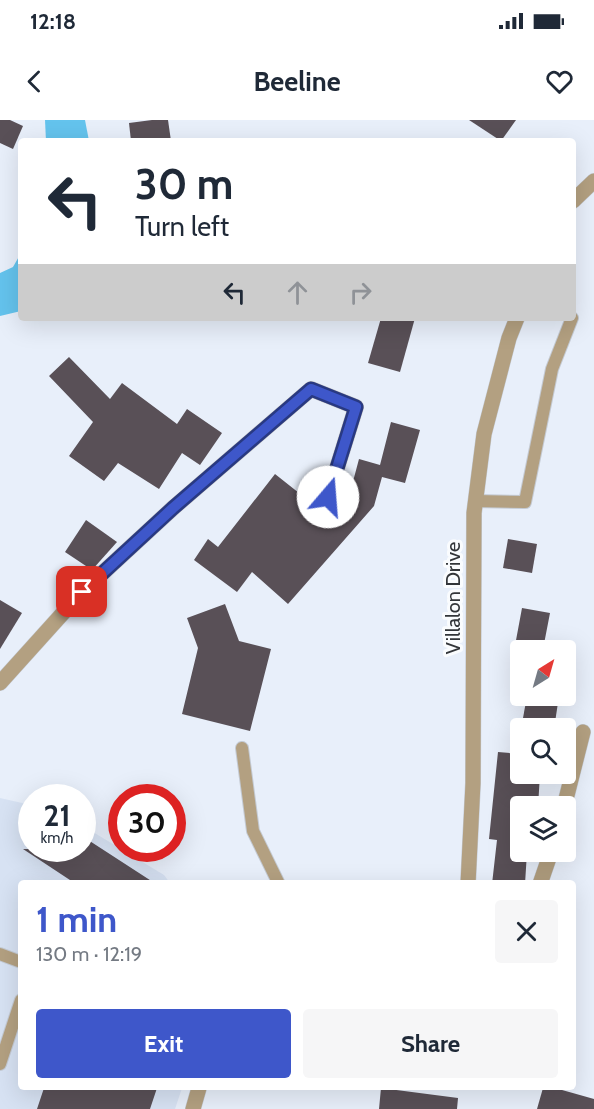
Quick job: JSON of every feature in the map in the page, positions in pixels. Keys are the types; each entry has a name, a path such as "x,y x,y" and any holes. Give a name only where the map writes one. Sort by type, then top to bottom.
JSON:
{"street":[{"path":"576,198 594,181"},
{"name":"Villalon Drive","path":"468,880 473,783 476,501 484,434 509,338 516,321"},
{"path":"0,683 82,592 173,508 311,389 356,407 328,497"},
{"path":"567,796 583,732"},
{"path":"541,880 548,862"},
{"path":"193,1109 198,1090"}],"lane":[{"path":"476,501 525,502 552,369 572,321"},
{"path":"242,748 253,831 277,880"},
{"path":"0,954 18,961"},
{"path":"0,1064 18,1009"}],"shaded area":[{"path":"0,798 18,802 18,862 96,862 96,834 108,841 108,862 143,862 164,875 168,880 18,880 18,1090 181,1090 175,1109 0,1109"}],"water":[{"path":"45,120 85,120 88,138 46,138"},
{"path":"18,258 18,312 0,316 0,273 13,267"}],"building":[{"path":"0,120 10,120 23,126 13,149 0,143"},
{"path":"168,120 171,138 131,138 129,123"},
{"path":"469,120 516,120 503,138 496,138"},
{"path":"380,321 414,321 400,372 368,363"},
{"path":"69,357 110,399 122,383 177,424 187,409 222,433 200,465 182,453 159,489 118,463 104,481 69,456 93,422 49,376"},
{"path":"391,422 420,430 405,483 382,477 374,506 288,604 252,572 237,592 194,560 208,539 218,547 275,474 333,520 347,504 359,459 380,465"},
{"path":"86,520 117,542 92,570 65,552"},
{"path":"508,539 537,544 532,573 503,568"},
{"path":"0,600 22,613 0,649"},
{"path":"225,604 239,641 271,649 250,731 182,714 198,648 187,618"},
{"path":"522,608 550,613 545,640 516,640"},
{"path":"525,706 557,706 556,718 523,718"},
{"path":"498,752 510,753 510,784 539,784 539,796 510,796 510,862 526,862 525,880 492,880 497,840 489,839"},
{"path":"96,845 108,853 108,862 122,862 150,880 70,880 43,862 96,862"},
{"path":"43,1090 156,1090 150,1109 37,1109"},
{"path":"381,1090 458,1098 457,1109 379,1109"},
{"path":"542,1090 562,1090 594,1099 594,1109 537,1109"}],"route":[{"path":"82,592 173,508 311,389 356,407 328,497"}]}
